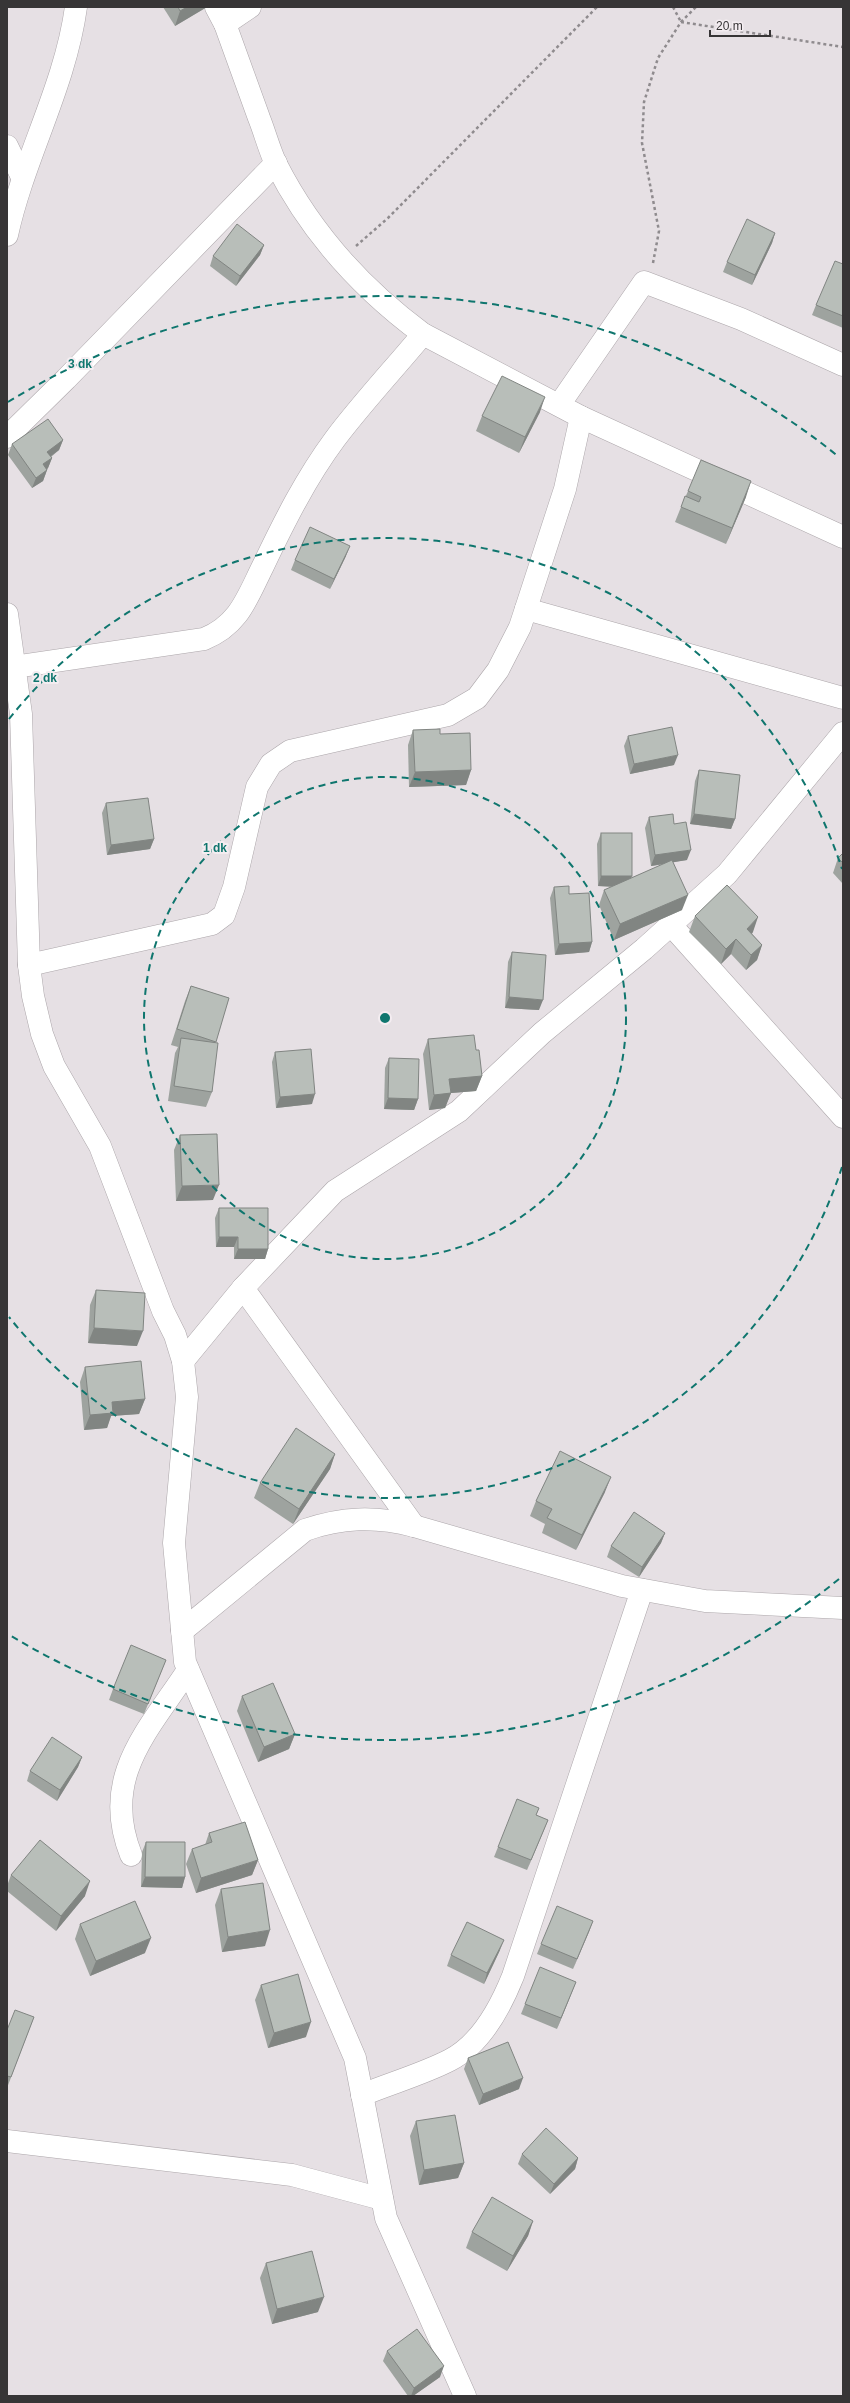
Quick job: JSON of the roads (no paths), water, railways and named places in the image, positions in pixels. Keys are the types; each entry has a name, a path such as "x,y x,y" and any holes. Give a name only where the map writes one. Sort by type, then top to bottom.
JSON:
{"street":[{"path":"7,235 22,177 56,92 68,50 76,7"},
{"path":"250,7 220,16 276,163 298,202 340,260 370,291 423,334 581,417 843,537"},
{"path":"7,146 22,177"},
{"path":"7,437 72,374 276,163"},
{"path":"559,405 644,282 741,319 843,365"},
{"path":"11,667 204,639 225,629 244,606 298,496 317,465 354,415 423,334"},
{"path":"29,965 212,924 224,915 234,887 256,787 271,764 290,751 448,715 478,698 498,670 520,627 565,489 581,417"},
{"path":"526,609 843,698"},
{"path":"7,614 11,667 24,772 29,965 33,996 42,1034 54,1066 100,1146 163,1312 175,1335 183,1361 187,1397 174,1543 185,1662 355,2058 386,2218 465,2396"},
{"path":"183,1361 243,1288 335,1191 459,1111 542,1032 671,925 727,874 843,733"},
{"path":"671,925 843,1118"},
{"path":"243,1288 414,1526"},
{"path":"182,1631 305,1530 323,1524 362,1518 397,1521 622,1586 642,1590 705,1601 843,1608"},
{"path":"362,2094 451,2060 477,2036 498,2007 513,1976 642,1590"},
{"path":"131,1855 120,1815 122,1784 127,1767 134,1752 188,1670"},
{"path":"7,2141 292,2175 382,2199"}]}
